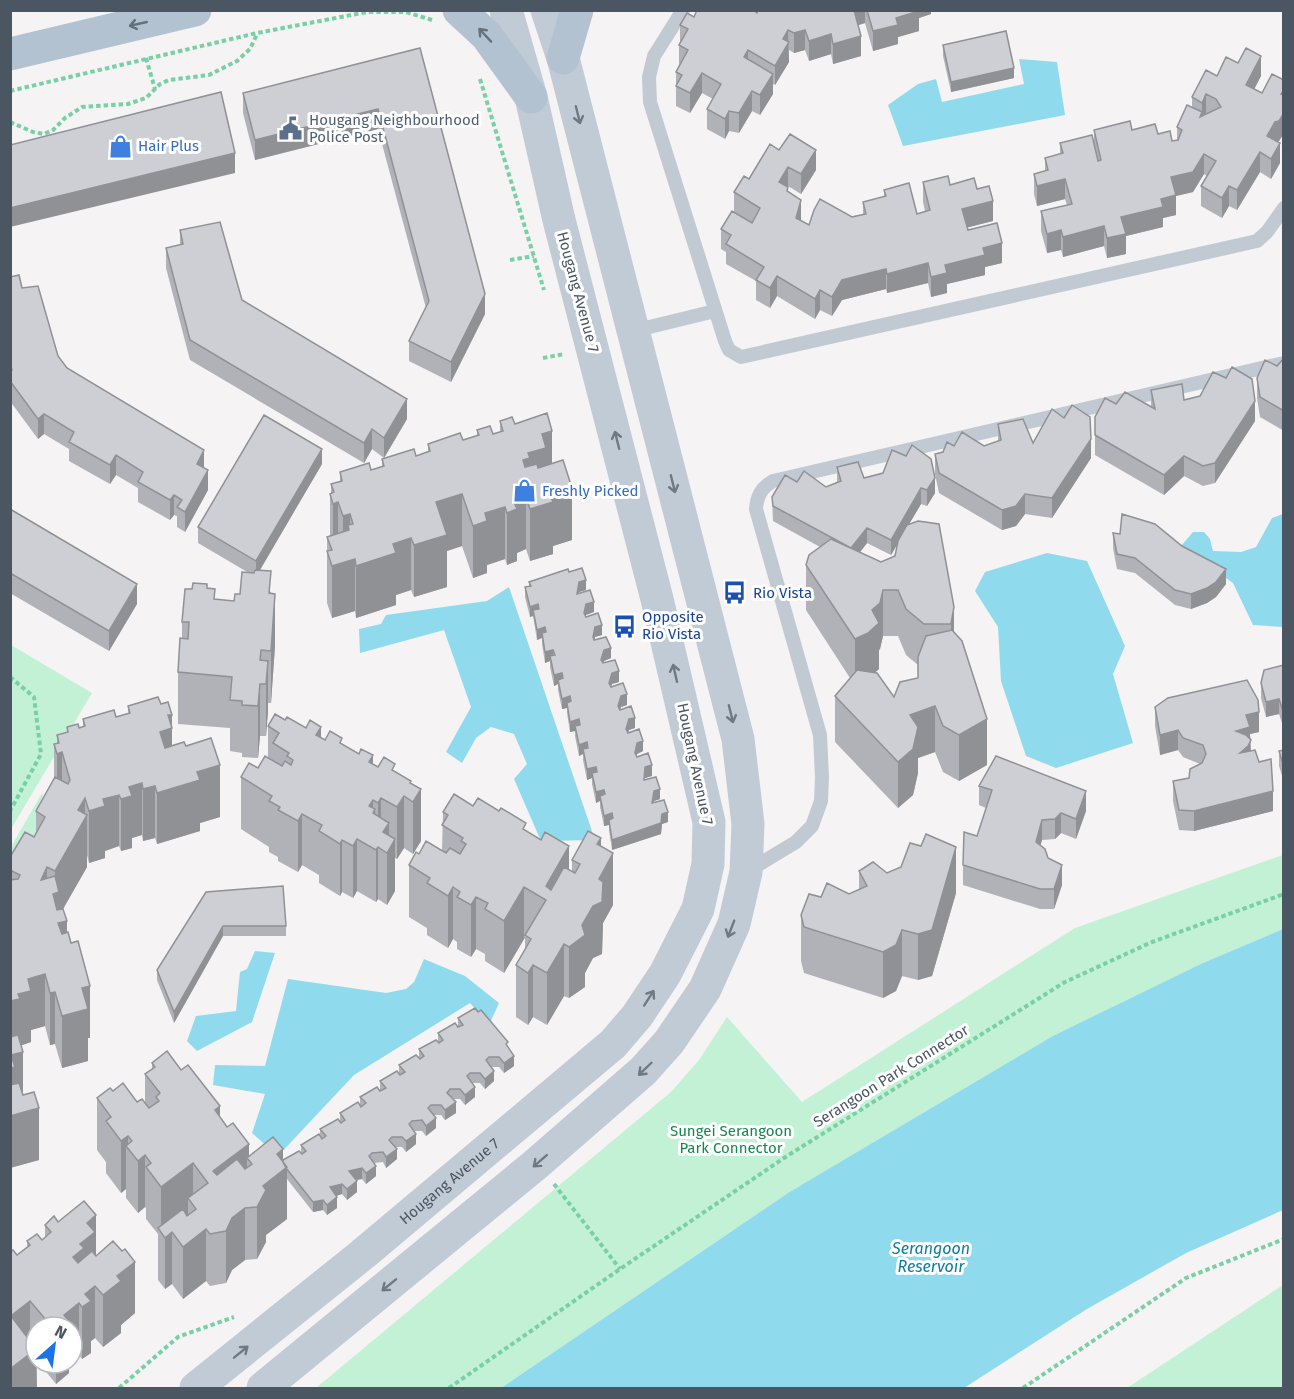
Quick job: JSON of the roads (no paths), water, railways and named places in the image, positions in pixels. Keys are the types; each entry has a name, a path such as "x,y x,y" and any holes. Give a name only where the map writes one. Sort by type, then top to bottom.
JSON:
{"main road":[{"path":"10,54 195,10"},
{"name":"Hougang Avenue 7","path":"196,1389 363,1254 613,1044 637,1016 665,974 698,909 708,864 708,814 657,599 559,220 531,97 506,10"},
{"path":"263,1389 535,1165 657,1057 705,990 734,924 746,872 748,824 738,739 563,58 547,10"},
{"path":"563,58 577,10"},
{"path":"448,17 487,36 531,97"}],"lane":[{"path":"683,10 654,56 649,77 650,102 729,350 741,357 1257,241 1267,232 1284,208"},
{"path":"633,332 715,310"},
{"path":"746,872 796,842 812,826 821,801 820,735 756,509 757,498 766,485 772,481 1284,363"}],"water":[{"path":"1019,59 1057,62 1065,115 903,146 888,105 918,84 936,79 942,102 1024,84"},
{"path":"1283,514 1283,627 1253,625 1233,583 1181,546 1193,532 1204,532 1210,539 1213,551 1241,552 1256,547 1272,518"},
{"path":"1047,553 1087,561 1125,646 1113,674 1133,743 1056,768 1026,756 1001,681 998,627 975,591 985,572"},
{"path":"509,587 595,840 541,841 514,779 527,764 514,734 491,727 476,738 462,763 446,752 471,707 444,630 360,653 359,629 381,624 386,615 487,601"},
{"name":"Serangoon Reservoir","path":"1283,929 1283,1210 1186,1253 1087,1309 964,1388 501,1388 788,1193 1053,1036 1203,963"},
{"path":"255,951 275,953 252,1022 197,1051 187,1041 196,1016 236,1011 240,972 247,969"},
{"path":"424,959 465,976 499,1003 489,1025 470,1003 354,1075 278,1156 252,1133 265,1094 213,1085 215,1065 265,1066 288,979 386,993 406,989 414,982"}],"place":[{"name":"Hougang Neighbourhood Police Post","path":"291,129"},
{"name":"Hair Plus","path":"120,146"},
{"name":"Freshly Picked","path":"524,491"},
{"name":"Rio Vista","path":"735,593"},
{"name":"Opposite Rio Vista","path":"624,626"}],"park label":[{"name":"Sungei Serangoon Park Connector","path":"731,1140"}]}
